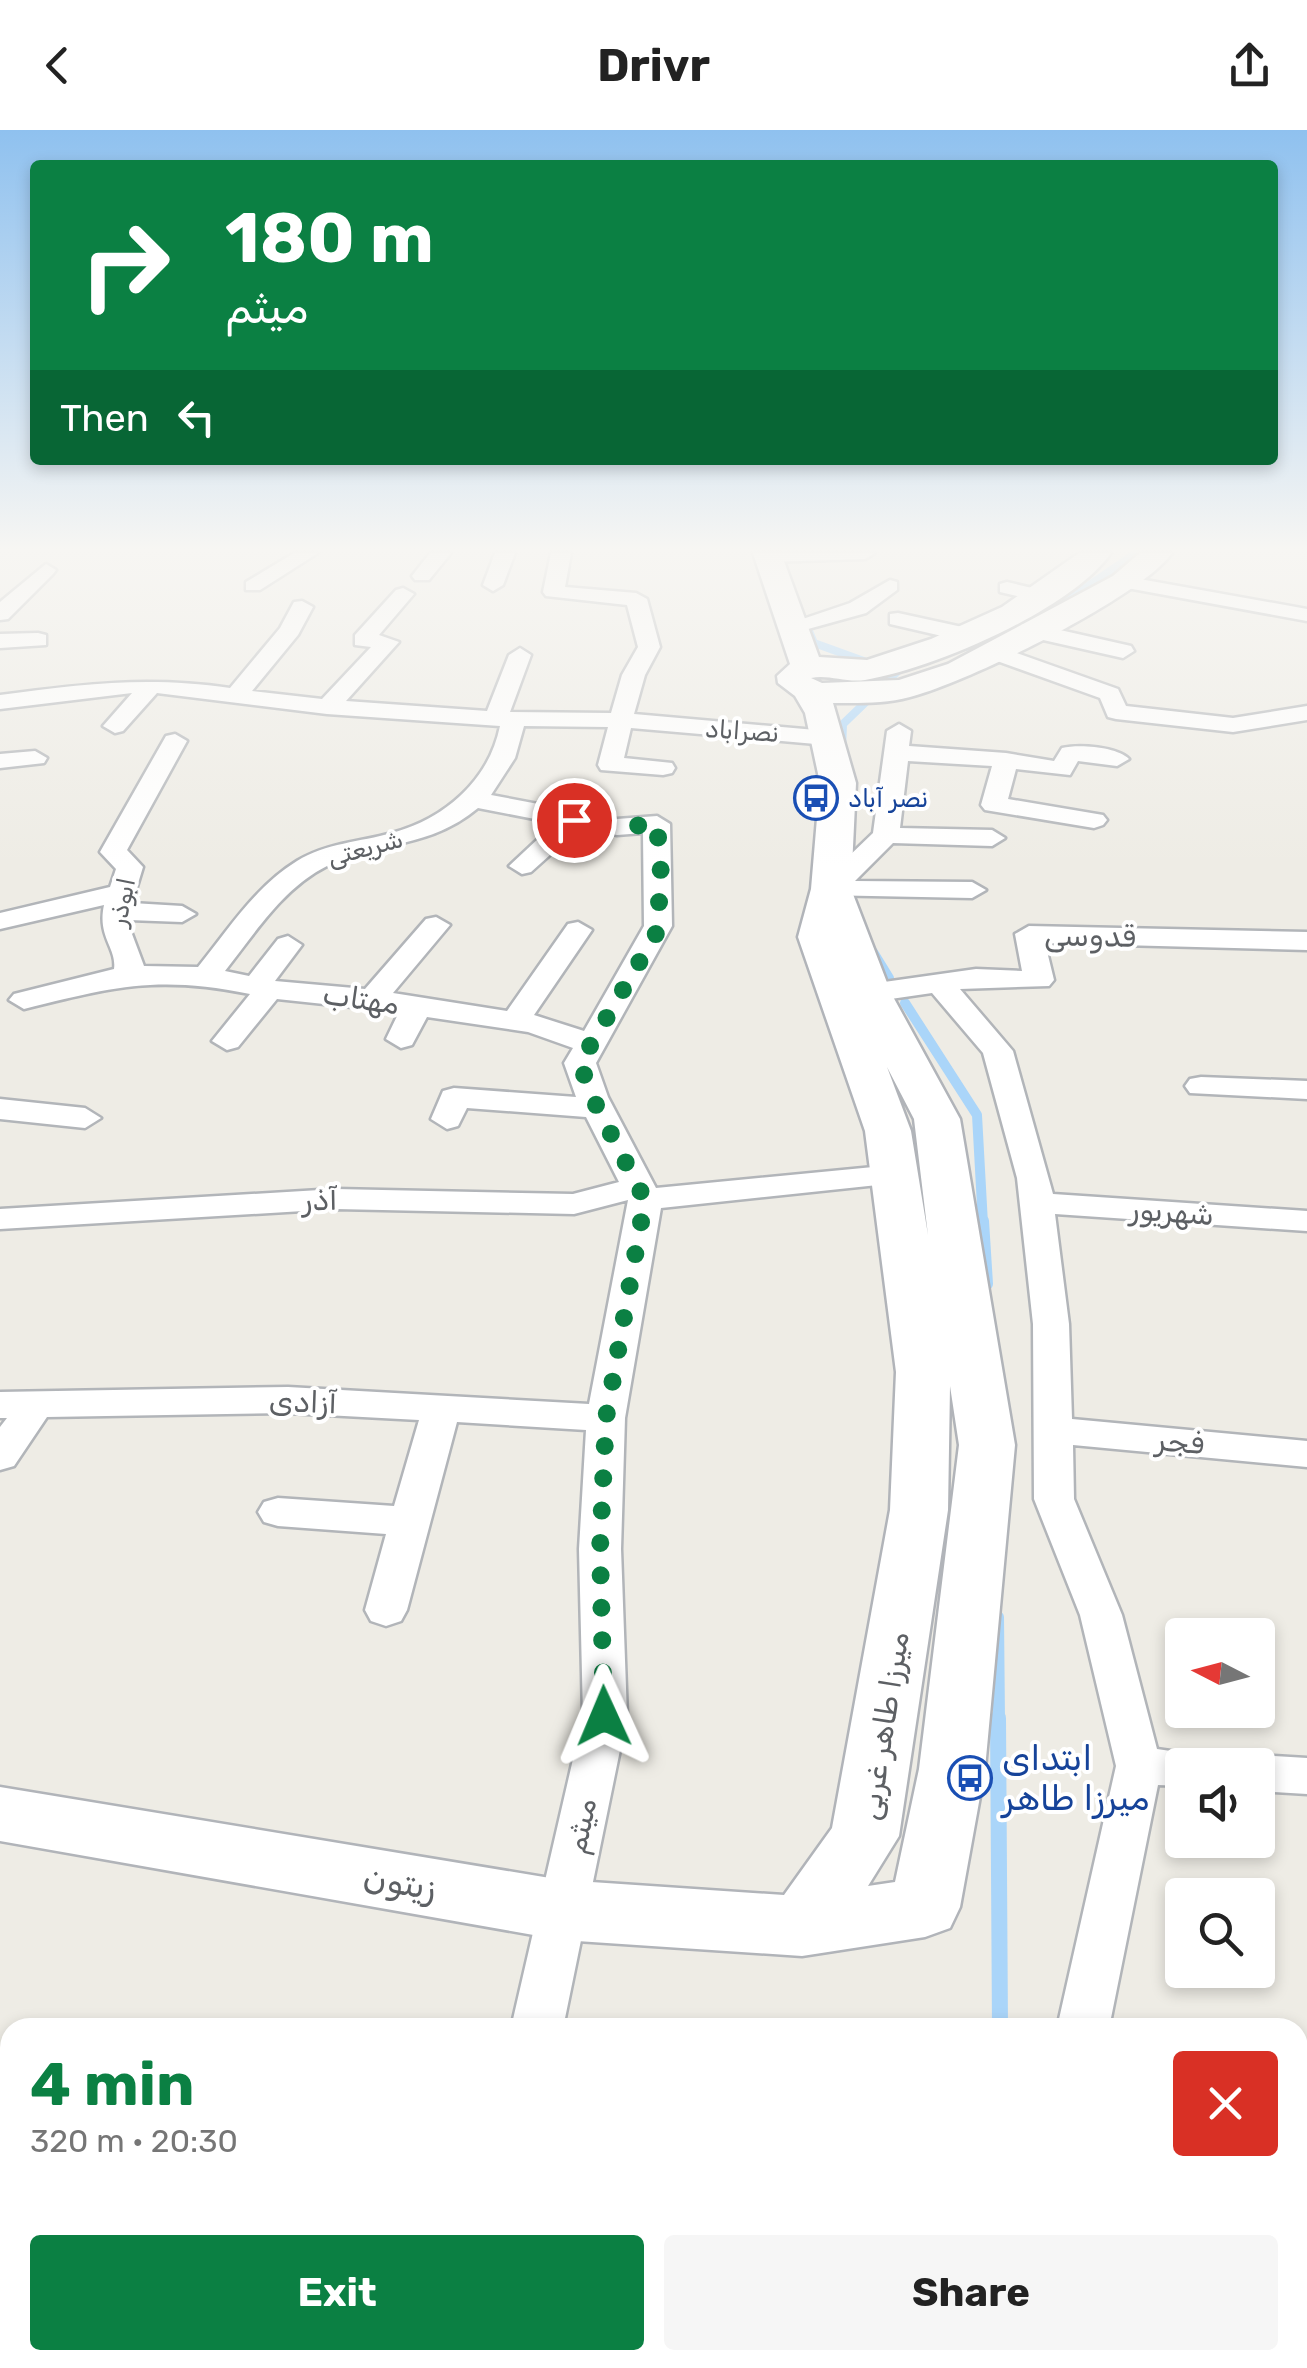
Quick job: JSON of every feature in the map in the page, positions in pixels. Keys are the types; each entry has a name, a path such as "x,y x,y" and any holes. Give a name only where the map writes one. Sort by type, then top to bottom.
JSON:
{"main road":[{"name":"میرزا طاهر غربی","path":"802,1926 865,1836 919,1510 923,1372 888,1131 818,937 831,888 838,783 831,683 818,657"},
{"path":"831,683 959,671 970,657"},
{"name":"میرزا طاهر غربی","path":"802,1926 924,1907 952,1769 987,1445 960,1289 937,1119 870,993 831,888"},
{"name":"زیتون","path":"0,1814 562,1910 802,1926"}],"street":[{"path":"228,725 242,697 270,657"},
{"path":"327,707 374,657"},
{"name":"شریعتی","path":"206,976 273,890 306,866 334,851 413,835 473,799 498,768 511,740 504,719 519,657"},
{"path":"644,657 623,697 625,720 610,765 663,768"},
{"path":"831,683 840,657"},
{"path":"1018,657 1110,694 1116,712 1234,725 1305,705"},
{"name":"نصراباد","path":"0,702 151,686 327,707 504,719 625,720 831,683"},
{"path":"116,726 151,686"},
{"name":"ابوذر","path":"128,974 130,959 115,943 120,902 130,867 114,852 175,741"},
{"path":"831,888 886,835 898,741 1061,770 1071,754 1117,759"},
{"path":"0,761 34,758"},
{"path":"1006,760 994,806 1094,820"},
{"path":"473,799 616,827 657,824 661,874 657,932 580,1063 598,1108 642,1193"},
{"path":"522,866 574,820"},
{"path":"886,835 992,838"},
{"path":"831,888 972,890"},
{"path":"2,918 120,902 182,914"},
{"path":"372,999 436,925"},
{"path":"499,1027 578,930"},
{"name":"قدوسی","path":"870,993 942,986 976,978 1039,980 1029,934 1307,941"},
{"path":"226,1041 288,945"},
{"path":"24,1000 128,974"},
{"name":"مهتاب","path":"128,974 206,976 263,988 372,999 590,1043"},
{"path":"942,986 998,1052 1034,1178 1051,1324 1054,1499 1161,1767 1086,2018"},
{"path":"401,1039 416,1007"},
{"path":"1202,1086 1307,1090"},
{"path":"447,1119 454,1098 598,1108"},
{"path":"0,1109 30,1108 42,1117 85,1118"},
{"name":"آذر","path":"0,1218 336,1198 574,1204 642,1193 835,1185 894,1176"},
{"name":"میثم","path":"539,2018 604,1716 600,1549 606,1418 642,1193"},
{"name":"شهریور","path":"1037,1203 1307,1221"},
{"name":"آزادی","path":"18,1404 288,1400 606,1418"},
{"path":"0,1457 18,1404"},
{"path":"386,1610 441,1409"},
{"name":"فجر","path":"1053,1430 1307,1454"},
{"path":"278,1512 410,1522"},
{"path":"1275,1773 1307,1776"}],"waterway":[{"path":"854,657 872,664"},
{"path":"842,749 843,724 901,668"},
{"path":"873,952 889,978"},
{"path":"905,1003 977,1115 983,1224"},
{"path":"983,1221 987,1284"},
{"path":"998,1617 999,1720"},
{"path":"998,1718 1000,2018"}],"place":[{"name":"نصر آباد","path":"816,798"},
{"name":"ابتدای میرزا طاهر","path":"970,1778"}],"route":[{"path":"574,820 616,827 657,824 655,840 661,874 657,932 580,1063 592,1097 645,1200 606,1418 600,1549 604,1716"}]}
